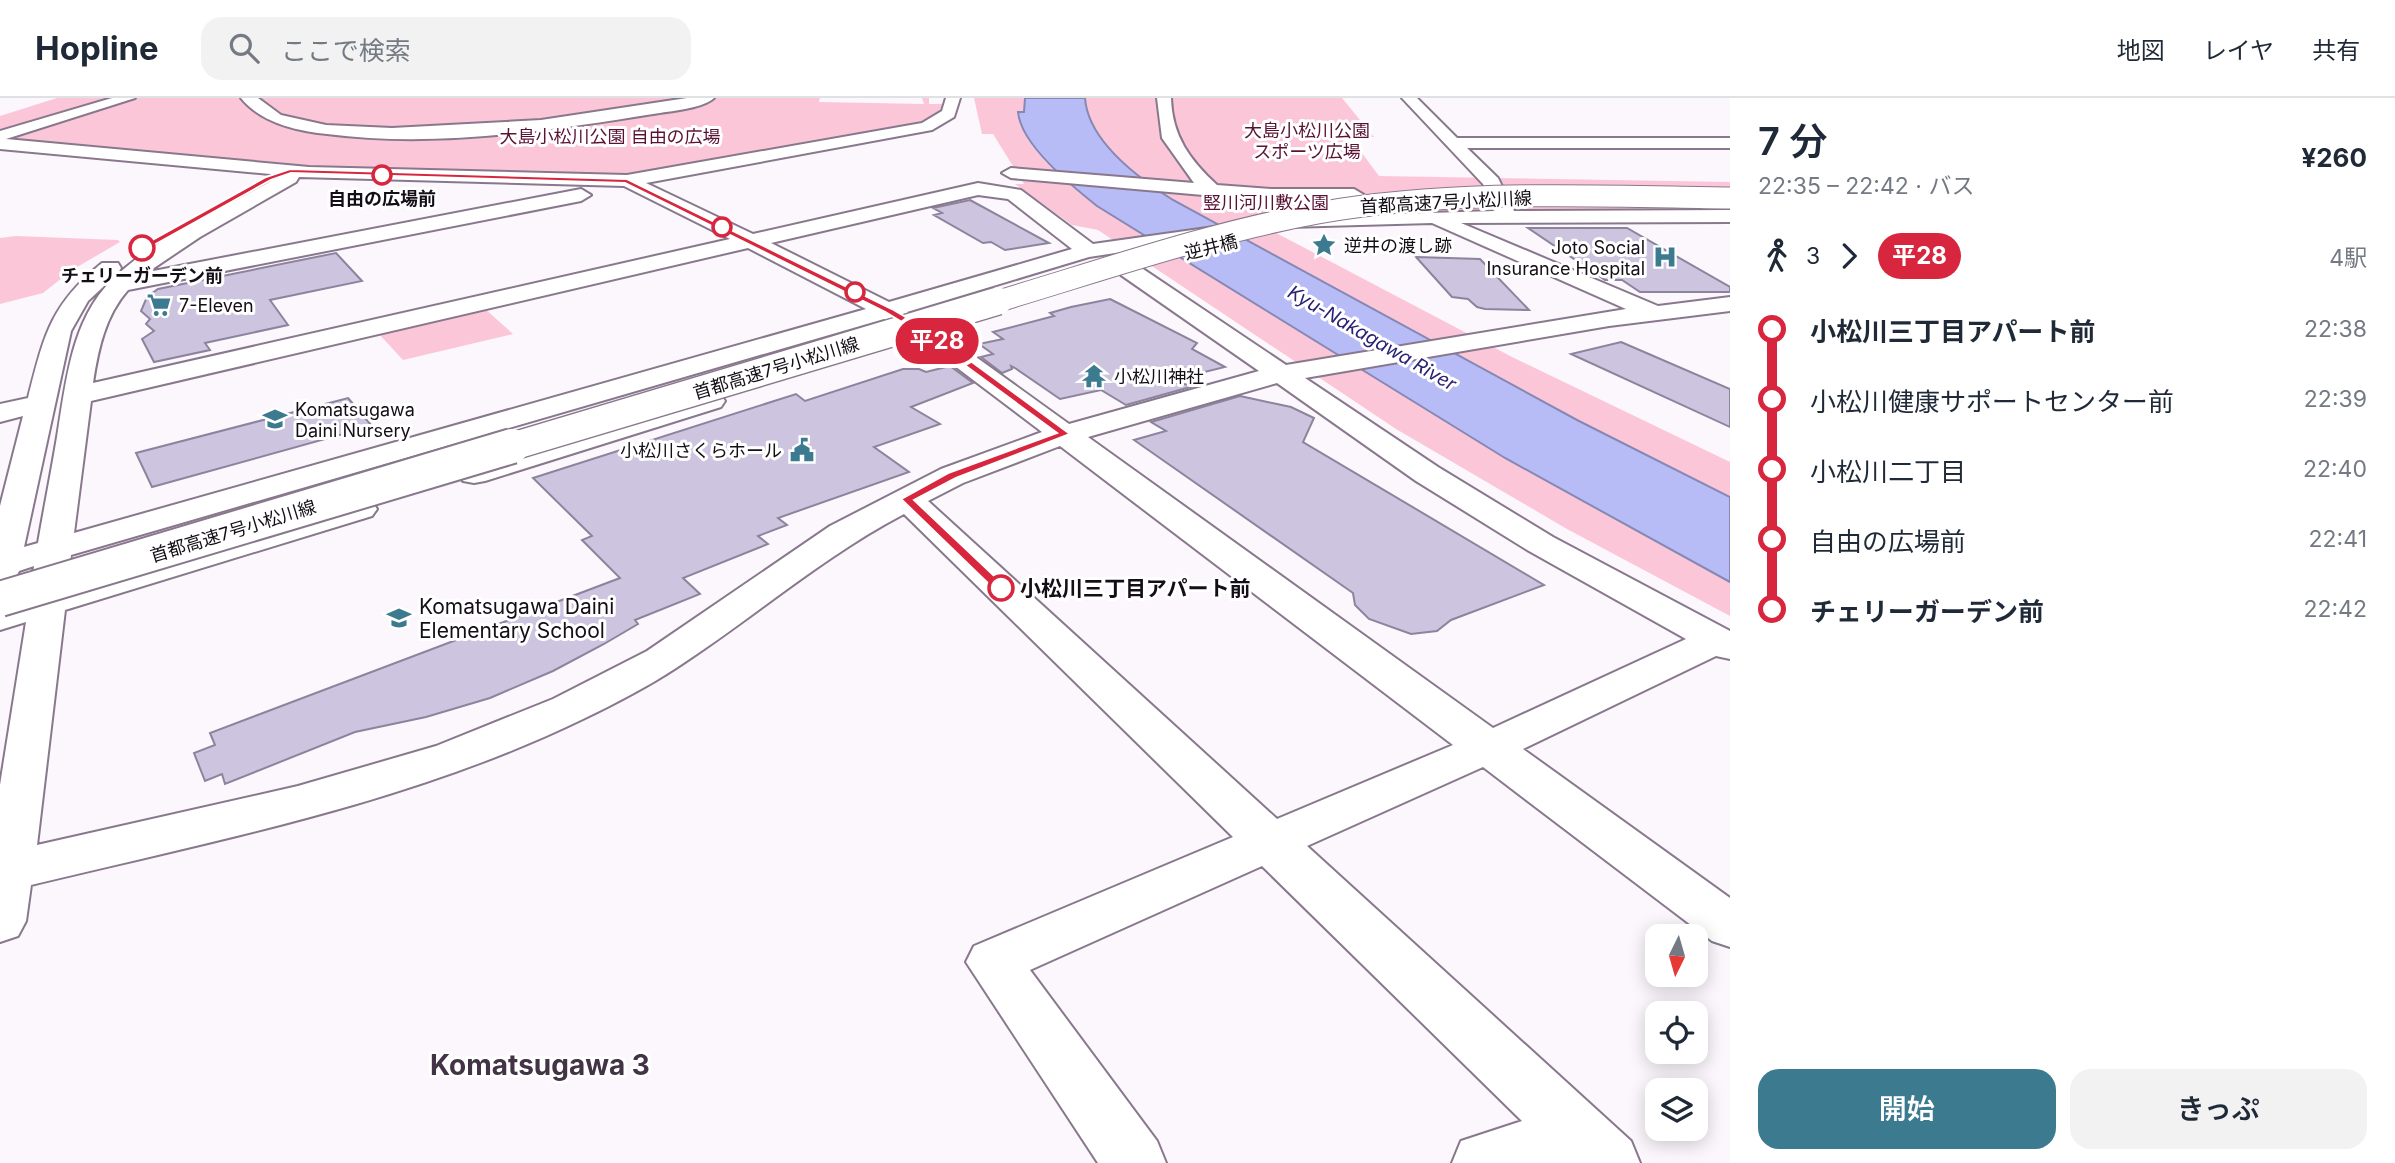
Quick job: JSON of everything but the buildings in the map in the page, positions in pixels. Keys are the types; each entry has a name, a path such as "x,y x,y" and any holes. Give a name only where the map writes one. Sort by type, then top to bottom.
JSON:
{"main road":[{"path":"0,136 128,98"},
{"path":"248,98 256,109 305,125 355,130 491,131 600,119 707,98"},
{"path":"0,144 293,168 627,181 926,127 948,116 952,111 953,98"},
{"path":"1164,98 1163,116 1168,135 1185,166 1213,191"},
{"path":"1409,98 1491,182 1507,216"},
{"path":"457,149 598,132 606,127 607,122 600,119"},
{"path":"1,571 39,404 58,331 68,310 90,285 122,260 269,178 325,151 355,130"},
{"path":"1455,143 1730,143"},
{"path":"0,922 10,872 54,550 79,395 97,317 121,284 154,258 290,178 293,168"},
{"path":"1011,173 1271,195 1471,195"},
{"path":"627,181 888,310 928,334 1730,926"},
{"path":"121,284 626,187 627,181"},
{"path":"79,395 966,191 990,189 1014,194 1089,251"},
{"name":"首都高速7号小松川線","path":"1,571 1256,215 1348,200 1438,192 1730,191"},
{"name":"首都高速7号小松川線","path":"0,599 1192,243 1278,221 1374,205 1451,199 1730,198"},
{"path":"1,571 54,550 1089,251 1290,227 1427,217 1730,216"},
{"path":"1427,217 1655,313"},
{"name":"逆井橋","path":"0,618 1129,270 1218,244 1290,227"},
{"path":"1129,270 1427,474 1541,544 1723,643"},
{"path":"10,872 298,803 451,757 545,718 661,660 842,533 952,475 1065,434 1280,374 1655,313 1730,304"},
{"path":"0,413 39,404"},
{"path":"907,499 1593,1148"},
{"path":"1135,1163 993,962 1488,748 1723,643"},
{"path":"1483,1163 1593,1148"}],"green space":[{"path":"57,98 118,98 0,132 0,116"},
{"name":"大島小松川公園 自由の広場","path":"137,98 820,98 819,102 924,104 922,98 929,98 929,104 944,104 943,111 921,124 636,175 312,169 6,138"},
{"path":"974,98 1025,98 1024,113 1018,112 1029,140 1049,165 1097,206 1505,458 1730,582 1730,616 1567,529 1396,429 1098,230 1072,225 1015,184 1024,184 993,134 982,134"},
{"path":"1085,98 1342,98 1374,137 1350,137 1379,176 1730,182 1730,212 1428,212 1263,226 1514,358 1730,462 1730,497 1577,420 1173,200 1131,170 1105,144 1088,114"},
{"path":"16,236 120,242 72,270 43,293 0,304 0,238"},
{"path":"484,308 513,334 403,360 378,333"}],"water":[{"name":"Kyu-Nakagawa River","path":"1025,98 1085,98 1095,129 1117,157 1173,200 1577,420 1730,497 1730,582 1505,458 1097,206 1049,164 1028,138 1018,112 1024,112"}],"bus line":[{"name":"平28","path":"142,248 272,176 290,171 627,181 888,310 928,334 1065,434 952,475 907,499 1001,588"}],"place":[{"name":"自由の広場前","path":"382,175"},
{"name":"逆井の渡し跡","path":"1324,245"},
{"name":"チェリーガーデン前","path":"142,248"},
{"name":"Joto Social Insurance Hospital","path":"1665,257"},
{"name":"7-Eleven","path":"159,305"},
{"name":"小松川神社","path":"1094,376"},
{"name":"Komatsugawa Daini Nursery","path":"275,419"},
{"name":"小松川さくらホール","path":"802,450"},
{"name":"小松川三丁目アパート前","path":"1001,588"},
{"name":"Komatsugawa Daini Elementary School","path":"399,618"}],"district":[{"name":"Komatsugawa 3","path":"540,1065"}],"park label":[{"name":"大島小松川公園 スポーツ広場","path":"1307,140"},
{"name":"竪川河川敷公園","path":"1266,202"}]}
